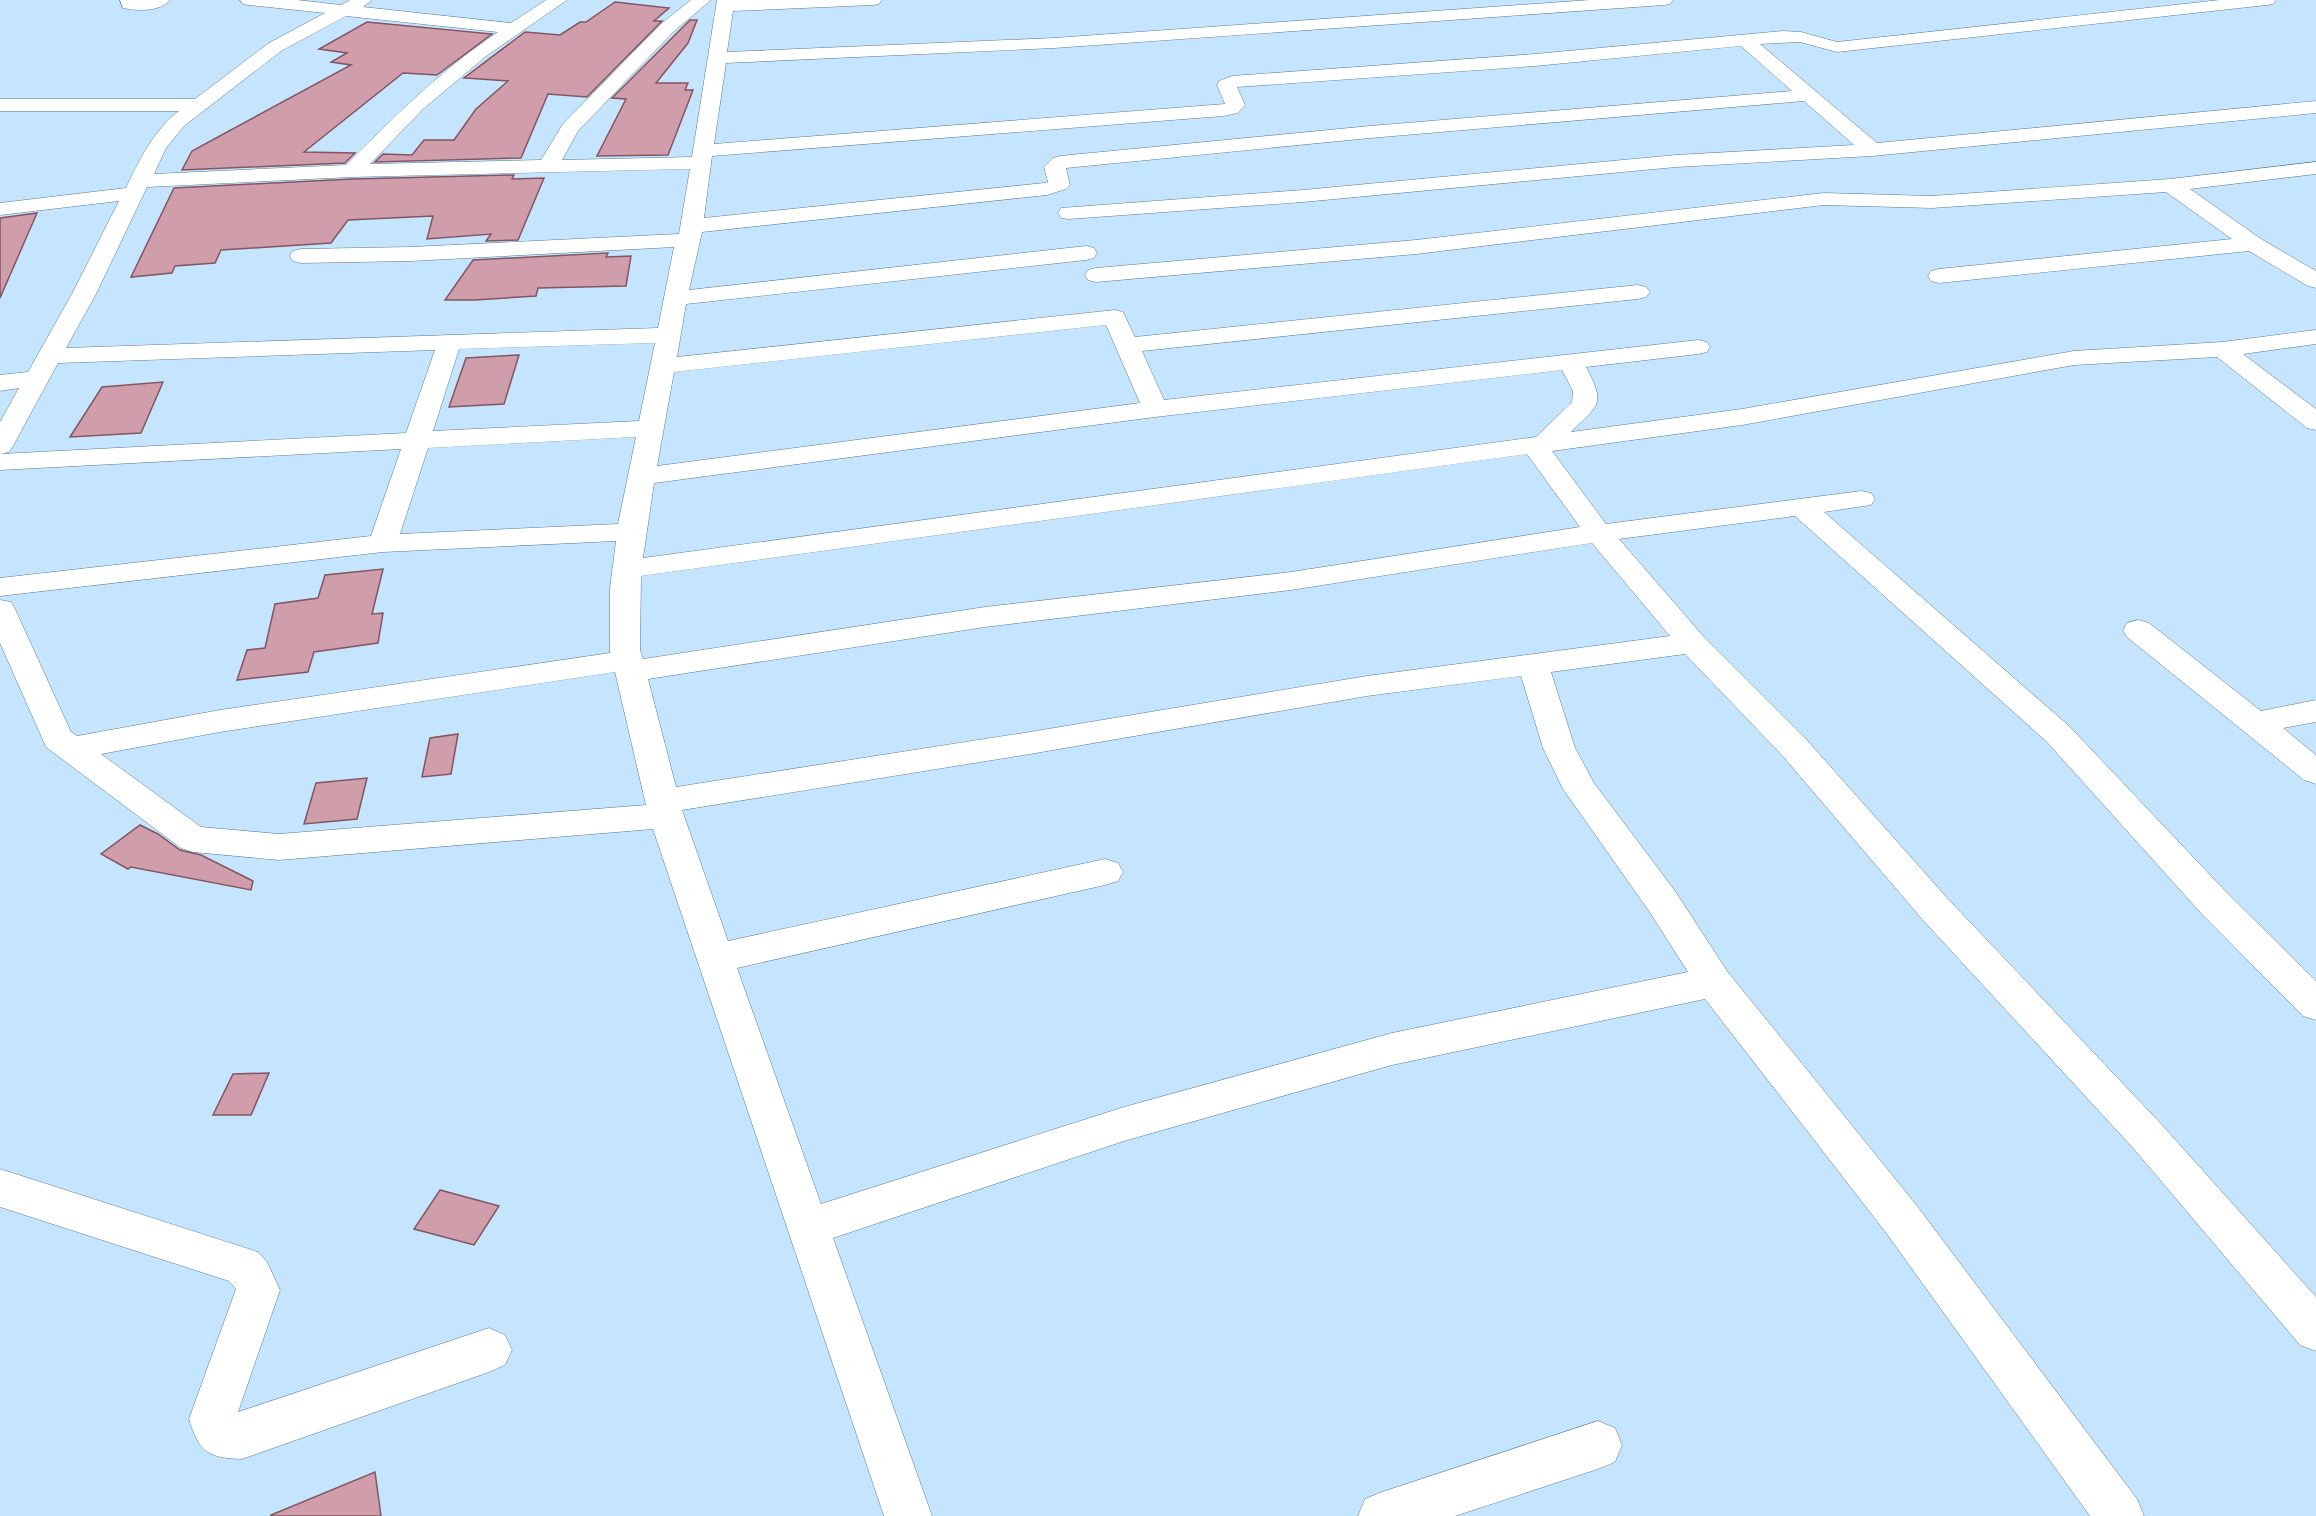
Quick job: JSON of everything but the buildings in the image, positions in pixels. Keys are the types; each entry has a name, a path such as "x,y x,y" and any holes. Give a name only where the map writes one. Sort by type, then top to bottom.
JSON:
{"street":[{"path":"129,0 129,4 142,5 160,0"},
{"path":"249,0 355,5 515,29"},
{"path":"352,171 416,105 479,53 558,0"},
{"path":"549,165 570,128 667,28 717,2 873,0"},
{"path":"717,58 1077,41 1664,0"},
{"path":"2153,0 2173,10"},
{"path":"0,209 137,187 352,171 549,165 702,157 1223,110 1231,109 1235,105 1226,85 1232,82 1534,60 1793,36 1837,47 2267,0"},
{"path":"717,2 717,58 702,157 678,298 631,532 625,588 625,650 664,808 908,1516"},
{"path":"0,446 84,294 157,146 177,122 197,105 275,47 355,5"},
{"path":"1745,40 1872,150"},
{"path":"1155,409 1057,186 1054,167 1060,162 1370,132 1809,95"},
{"path":"0,105 197,105"},
{"path":"1069,213 1303,196 1676,161 1872,150 2316,107"},
{"path":"1096,275 1416,247 1824,199 1932,202 2170,185 2316,168"},
{"path":"2288,172 2316,187"},
{"path":"2170,185 2253,244 2316,281"},
{"path":"301,256 411,254 689,233 1057,186"},
{"path":"1940,276 2253,244"},
{"path":"678,298 1086,253"},
{"path":"1126,345 1638,292"},
{"path":"49,356 450,341 667,350 1114,317"},
{"path":"628,569 1742,417 2074,358 2223,349 2316,338"},
{"path":"383,543 450,341"},
{"path":"642,476 1155,409 1698,347"},
{"path":"2223,349 2316,422"},
{"path":"1539,444 1585,404 1586,391 1570,361"},
{"path":"0,383 36,379"},
{"path":"0,462 651,428"},
{"path":"1539,444 1599,533 1692,643 1793,746 1935,909 2148,1137 2316,1330"},
{"path":"70,749 231,719 985,617 1291,581 1599,533 1861,499"},
{"path":"1802,507 2058,734 2214,903 2316,1005"},
{"path":"0,587 383,543 631,532"},
{"path":"0,609 58,740 193,839 279,847 664,808 1367,686 1692,643"},
{"path":"2139,630 2316,772"},
{"path":"1533,663 1559,748 1580,789 1662,901 1714,982 1902,1220 2120,1516"},
{"path":"2255,723 2316,711"},
{"path":"715,958 1105,872"},
{"path":"808,1227 1124,1124 1392,1049 1714,982"},
{"path":"0,1188 243,1266 248,1271 258,1290 212,1419 221,1435 242,1436 489,1350"},
{"path":"1382,1516 1598,1445"}]}
